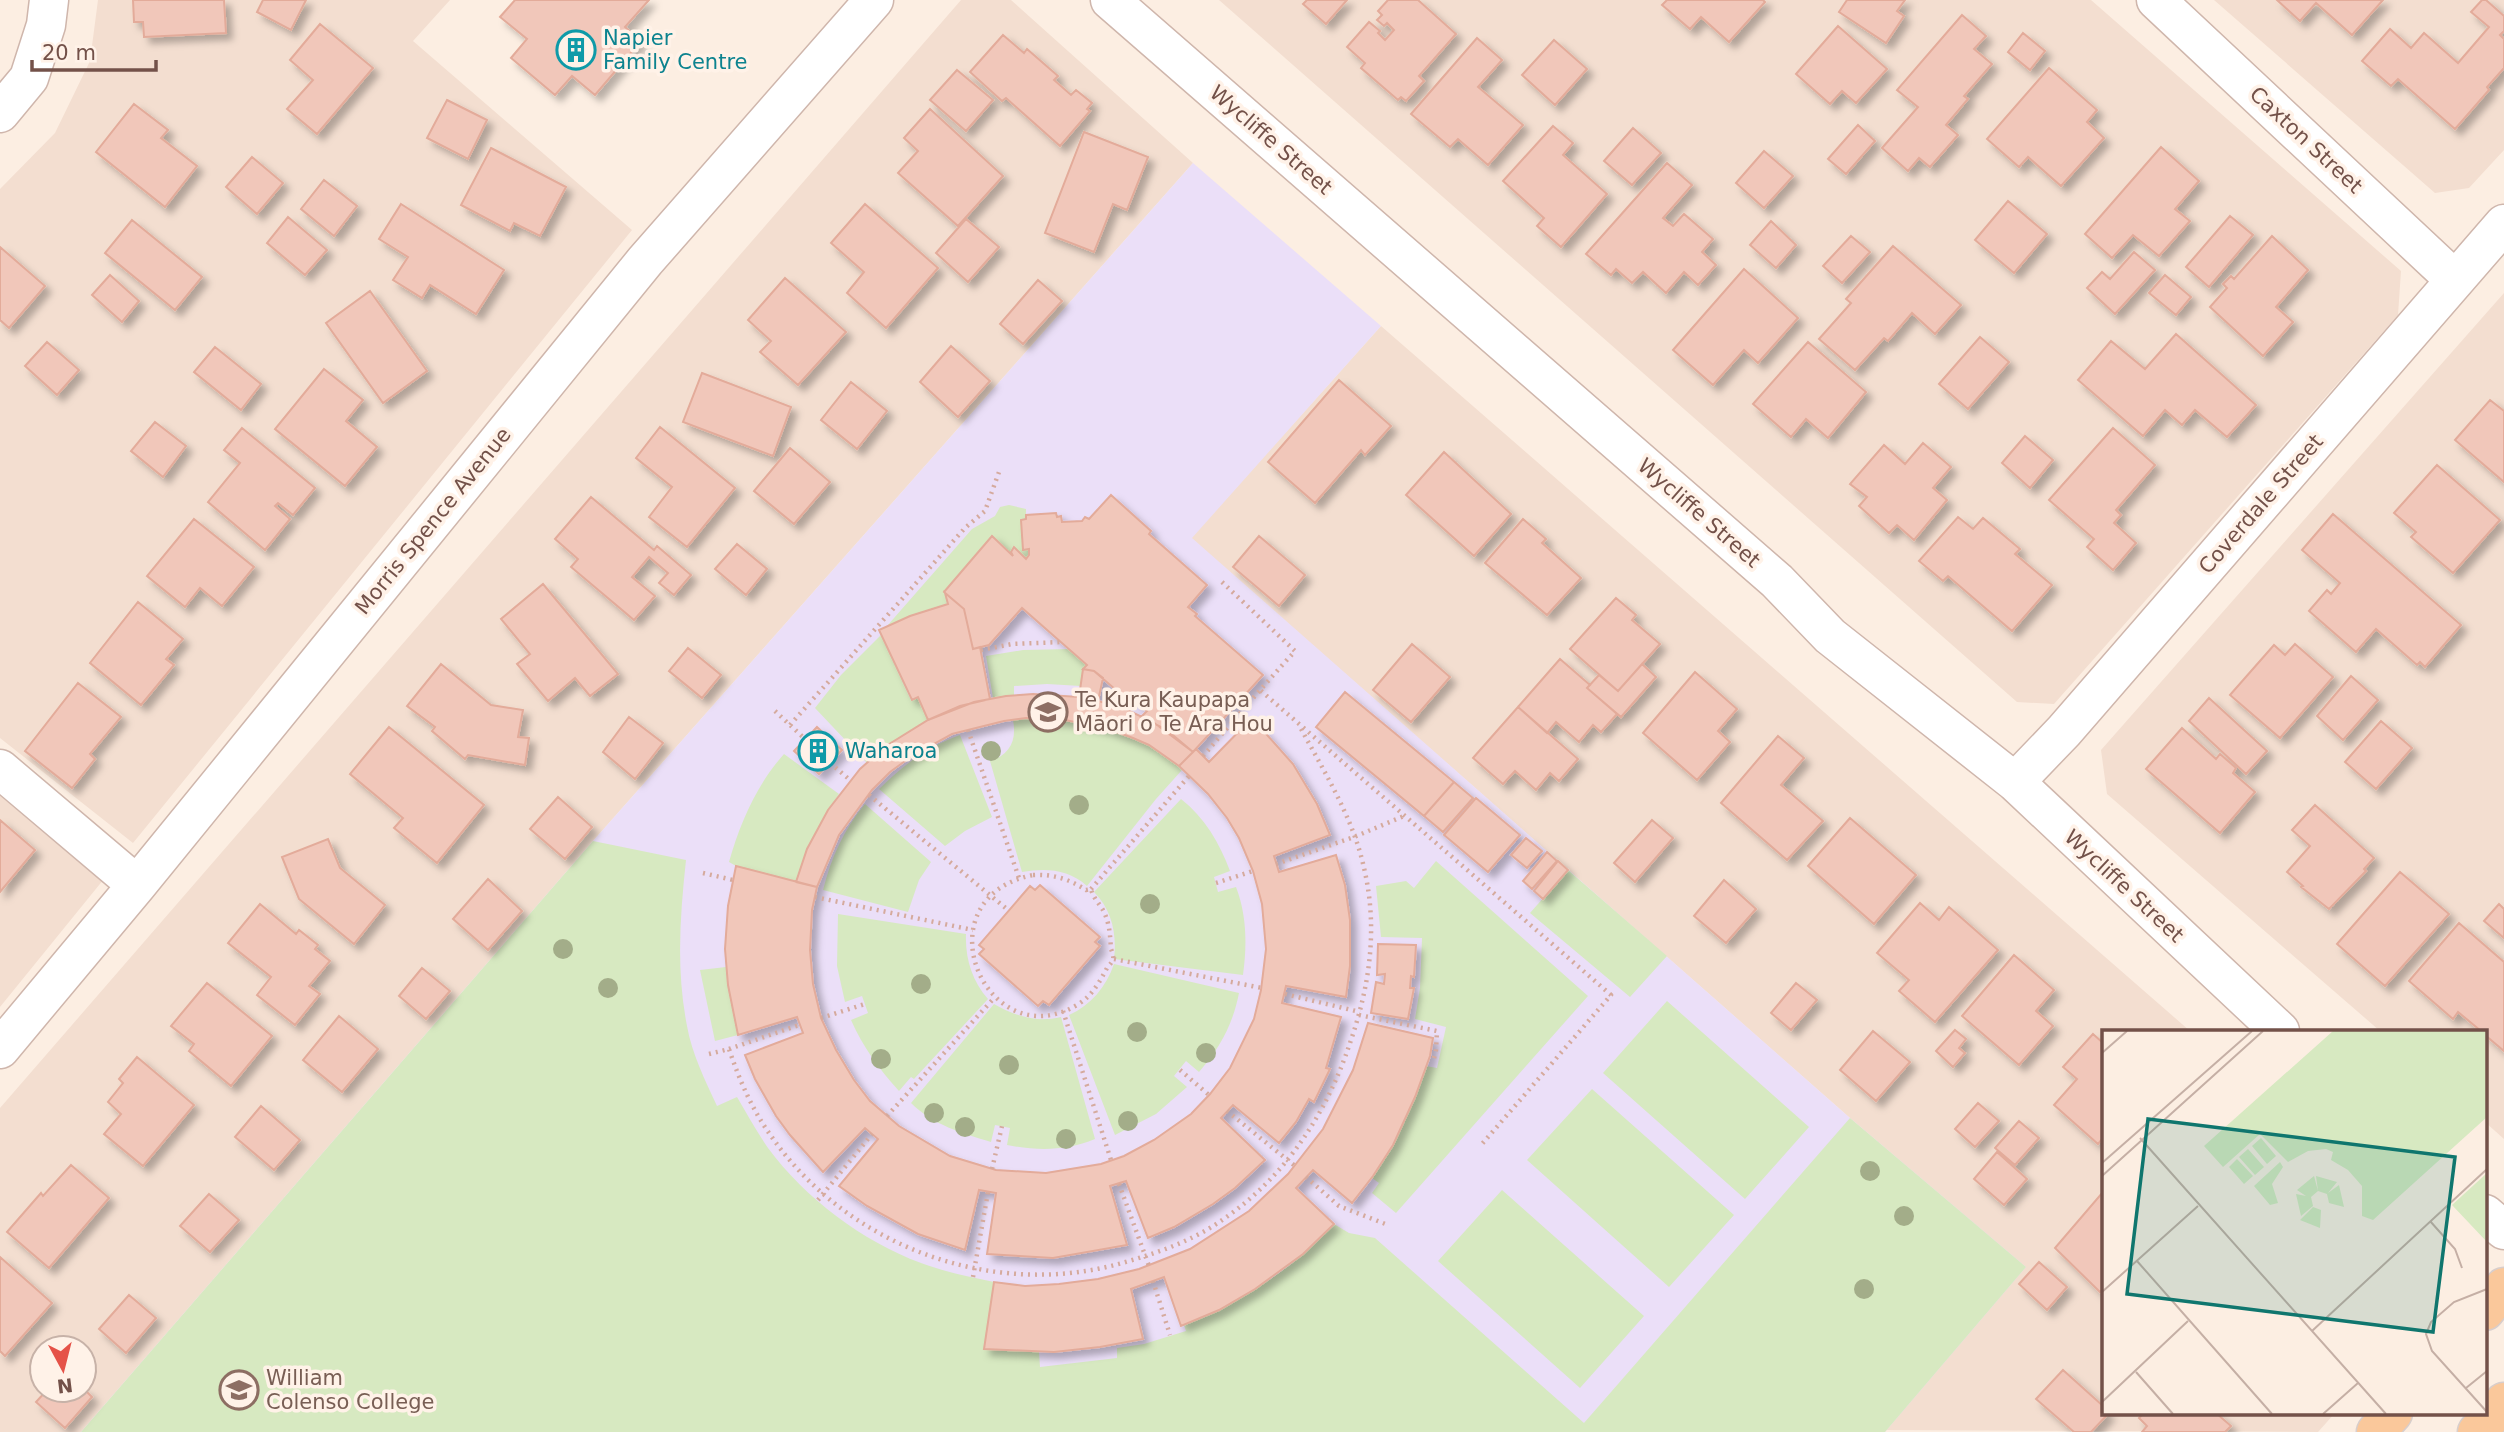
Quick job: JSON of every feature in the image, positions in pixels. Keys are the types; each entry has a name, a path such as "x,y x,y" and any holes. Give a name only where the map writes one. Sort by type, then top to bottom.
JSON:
{"main road":[{"path":"2486,1310 2504,1287"},
{"path":"2477,1432 2504,1402"},
{"path":"2376,1432 2392,1414"}],"street":[{"path":"0,113 29,78 46,25 49,0"},
{"name":"Morris Spence Avenue","path":"0,1049 137,885 645,261 874,0"},
{"name":"Wycliffe Street","path":"1110,0 1777,581 1830,636 2015,782 2279,1030"},
{"name":"Caxton Street","path":"2157,0 2455,280"},
{"name":"Coverdale Street","path":"2015,782 2064,731 2504,223"},
{"path":"0,769 137,885"},
{"path":"2486,1215 2504,1230"}],"path":[{"path":"790,725 964,528 985,511 999,472"},
{"path":"1203,756 1295,651 1222,582"},
{"path":"981,650 1012,644 1061,642"},
{"path":"1260,690 1611,995 1482,1143"},
{"path":"775,712 805,739"},
{"path":"729,1049 748,1097 769,1133 794,1164 824,1194 857,1221 884,1237 934,1258 975,1268 1024,1274 1072,1273 1145,1257 1174,1246 1225,1218 1260,1190 1287,1160 1309,1131 1334,1088 1360,1013 1370,965 1372,915 1364,866 1334,789 1299,725"},
{"path":"968,730 1019,878"},
{"path":"830,763 850,780"},
{"path":"1091,889 1107,921 1114,959 1093,992 1079,1004 1063,1011 1042,1014 1023,1012 995,997 984,985 975,968 971,949 973,929 991,896 1019,878 1051,875 1086,890 1091,889 1189,776"},
{"path":"869,795 1008,911"},
{"path":"1276,864 1354,837 1404,816"},
{"path":"1216,883 1253,871"},
{"path":"703,873 733,880"},
{"path":"814,897 973,929"},
{"path":"1114,959 1262,988"},
{"path":"1284,994 1437,1031 1433,1062"},
{"path":"887,1116 995,997"},
{"path":"821,1018 865,1004"},
{"path":"1063,1011 1111,1160"},
{"path":"709,1054 799,1026"},
{"path":"1180,1070 1209,1095"},
{"path":"1227,1111 1295,1167"},
{"path":"992,1169 1002,1126"},
{"path":"818,1200 872,1134"},
{"path":"1306,1177 1339,1206 1388,1225"},
{"path":"1119,1184 1149,1266"},
{"path":"973,1277 988,1192"},
{"path":"1153,1281 1170,1335"}],"shaded area":[{"path":"98,0 450,0 413,41 632,230 133,843 0,738 0,189 55,133 90,61"},
{"path":"961,0 1011,0 1193,163 593,841 81,1432 0,1432 0,1108"},
{"path":"1219,0 2091,0 2401,271 2398,315 2054,704 2017,702"},
{"path":"2214,0 2504,0 2504,150 2469,188 2435,193"},
{"name":"Te Kura Kaupapa Māori o Te Ara Hou","path":"1193,163 1381,326 1192,538 1850,1118 2026,1267 1885,1432 81,1432 593,841"},
{"path":"2504,293 2504,1139 2486,1123 2486,1030 2379,1030 2107,794 2101,750"},
{"path":"1381,326 2189,1030 2102,1030 2102,1414 2334,1414 2318,1432 1886,1430 2025,1267 1850,1118 1191,538"},
{"path":"0,788 108,874 0,1007"}],"green space":[{"path":"1009,505 1026,509 1026,519 1021,520 1023,549 1029,549 1026,559 1014,548 1013,556 992,536 944,592 948,604 887,626 972,529 995,516 1000,507"},
{"path":"881,635 911,700 918,697 928,720 886,746 867,763 815,708 841,675"},
{"path":"1070,649 1087,665 1081,686 1014,686 1014,695 993,698 986,656 1023,650"},
{"path":"1026,718 1088,724 1131,736 1168,756 1182,770 1087,886 1072,876 1056,871 1022,872 990,761 1003,755 1010,746 1014,734 1013,720"},
{"path":"960,735 992,817 965,831 945,846 879,789 916,758 936,745"},
{"path":"784,754 839,794 814,836 796,882 729,862 750,805"},
{"path":"1181,799 1210,831 1230,871 1214,877 1218,892 1236,887 1245,931 1243,975 1114,959 1112,923 1094,892"},
{"path":"865,804 931,862 919,880 908,912 823,890 839,844"},
{"path":"593,841 686,860 680,943 681,984 692,1047 717,1106 737,1097 764,1142 799,1184 856,1230 921,1263 994,1282 984,1348 1039,1352 1040,1367 1117,1358 1117,1348 1144,1344 1186,1331 1184,1325 1231,1303 1289,1266 1334,1224 1349,1233 1375,1238 1584,1423 1850,1118 2026,1267 1885,1432 81,1432"},
{"path":"1436,861 1588,996 1396,1213 1372,1193 1379,1183 1372,1178 1403,1124 1426,1066 1437,1068 1446,1027 1415,1019 1420,988 1422,938 1381,937 1376,886 1406,881 1414,888"},
{"path":"1568,870 1667,956 1630,997 1530,913"},
{"path":"838,914 966,934 971,969 988,999 914,1079 911,1077 899,1091 872,1057 851,1020 868,1013 862,996 845,1002 837,966"},
{"path":"1114,964 1239,993 1229,1025 1207,1063 1199,1072 1186,1061 1174,1076 1187,1087 1156,1114 1115,1135 1069,1015 1097,994"},
{"path":"726,967 738,1035 715,1041 700,970"},
{"path":"1667,1001 1809,1127 1745,1199 1603,1073"},
{"path":"994,1004 1026,1017 1061,1017 1095,1139 1063,1148 1018,1147 1007,1145 1010,1128 995,1125 991,1142 938,1123 911,1103"},
{"path":"1592,1089 1734,1215 1669,1287 1527,1160"},
{"path":"1502,1190 1644,1316 1580,1388 1438,1261"}],"building":[{"path":"133,0 224,0 226,33 144,37 143,22 134,22"},
{"path":"263,0 306,0 291,30 257,12"},
{"name":"Napier Family Centre","path":"515,0 649,0 625,27 641,41 595,95 572,76 555,95 511,58 527,39 500,17"},
{"path":"1307,0 1347,0 1326,24 1303,4"},
{"path":"1388,0 1418,0 1456,34 1419,76 1424,81 1406,101 1401,97 1398,100 1361,68 1365,63 1347,47 1369,22 1380,31 1378,33 1385,40 1394,30 1387,23 1384,26 1377,20 1382,15 1378,11"},
{"path":"1667,0 1765,2 1729,42 1701,17 1690,29 1662,5"},
{"path":"1847,0 1905,0 1897,11 1904,16 1886,43 1839,12"},
{"path":"2277,0 2383,0 2352,35 2316,3 2300,21"},
{"path":"2482,0 2486,0 2504,16 2504,31 2500,35 2504,39 2504,68 2455,129 2398,79 2391,86 2362,61 2390,29 2411,48 2424,33 2458,63 2489,27 2471,12"},
{"path":"1962,15 1986,36 1974,49 1992,64 1964,96 1968,99 1946,125 1958,135 1930,167 1919,158 1908,171 1882,148 1918,107 1897,90"},
{"path":"320,24 373,68 317,134 287,109 313,80 290,60"},
{"path":"1838,26 1887,69 1856,103 1842,91 1830,104 1796,74"},
{"path":"2023,33 2045,51 2030,70 2008,52"},
{"path":"1003,35 1024,53 1027,49 1058,76 1054,80 1071,95 1076,90 1092,103 1087,109 1090,111 1060,146 1006,98 1002,101 970,72"},
{"path":"1477,38 1502,60 1478,87 1523,125 1488,165 1458,139 1450,147 1411,114"},
{"path":"1554,40 1587,69 1555,105 1522,75"},
{"path":"2049,68 2097,110 2087,122 2104,138 2061,186 2028,157 2019,167 1987,139"},
{"path":"957,70 993,100 966,131 930,100"},
{"path":"447,100 487,120 468,159 427,138"},
{"path":"134,104 168,130 161,138 197,166 165,207 96,152"},
{"path":"930,109 1003,176 958,226 898,173 918,151 904,138"},
{"path":"1858,125 1875,141 1846,174 1828,159"},
{"path":"1553,126 1573,143 1563,155 1607,194 1561,247 1537,226 1544,218 1503,181"},
{"path":"1633,128 1661,153 1632,185 1604,161"},
{"path":"1084,132 1148,157 1127,210 1113,204 1094,252 1045,233"},
{"path":"2161,147 2199,181 2175,209 2190,221 2159,256 2133,235 2112,258 2085,234"},
{"path":"491,148 566,187 540,236 514,223 510,231 461,205"},
{"path":"1764,151 1793,176 1764,208 1736,183"},
{"path":"252,157 283,183 257,214 226,187"},
{"path":"1667,163 1692,185 1663,218 1673,226 1684,214 1713,239 1702,252 1716,265 1698,285 1684,272 1666,293 1643,272 1632,283 1616,269 1611,275 1586,254"},
{"path":"324,180 357,206 334,236 301,209"},
{"path":"2008,201 2047,234 2014,273 1975,240"},
{"path":"401,204 504,270 476,314 430,285 422,298 393,280 408,257 379,239"},
{"path":"865,204 938,268 886,328 847,293 864,272 831,243"},
{"path":"2230,216 2253,235 2209,287 2186,267"},
{"path":"288,217 327,250 305,275 267,243"},
{"path":"966,219 999,247 968,282 936,253"},
{"path":"132,220 202,277 175,310 105,253"},
{"path":"1771,221 1796,245 1776,268 1750,245"},
{"path":"1851,236 1870,252 1842,283 1823,266"},
{"path":"2272,236 2308,270 2276,307 2293,322 2263,356 2210,307 2227,288 2223,284 2231,276 2234,279"},
{"path":"1893,246 1961,305 1935,334 1912,313 1888,341 1884,338 1855,370 1819,339 1851,303 1846,299"},
{"path":"0,247 45,286 9,328 0,320"},
{"path":"2134,252 2155,270 2115,314 2087,288 2102,272 2110,279"},
{"path":"1744,269 1798,318 1758,363 1744,350 1713,385 1673,350"},
{"path":"110,275 139,301 122,322 92,295"},
{"path":"2165,275 2191,297 2176,315 2149,293"},
{"path":"785,278 846,332 798,385 760,352 771,341 748,320"},
{"path":"1038,280 1062,301 1023,344 1000,324"},
{"path":"370,291 427,371 383,403 326,323"},
{"path":"2176,334 2256,405 2227,437 2195,410 2182,425 2165,410 2143,436 2078,380 2111,341 2145,369"},
{"path":"1980,337 2009,362 1968,409 1939,384"},
{"path":"47,342 79,370 57,395 25,366"},
{"path":"1808,342 1866,392 1828,438 1806,419 1791,437 1753,404"},
{"path":"951,346 990,381 958,417 920,382"},
{"path":"215,347 261,384 241,410 194,372"},
{"path":"324,369 363,400 346,421 377,447 345,486 275,429"},
{"path":"702,373 791,407 773,456 683,422"},
{"path":"1339,380 1391,426 1365,455 1361,450 1315,503 1268,462"},
{"path":"851,382 887,411 857,449 821,420"},
{"path":"2490,400 2504,411 2504,482 2455,440"},
{"path":"155,422 186,446 163,477 131,451"},
{"path":"660,427 735,488 687,547 649,517 672,487 636,458"},
{"path":"242,428 315,488 293,515 278,503 275,506 290,519 265,550 208,502 240,463 224,450"},
{"path":"2113,428 2155,465 2116,510 2121,515 2114,523 2136,543 2113,570 2087,547 2094,539 2049,500"},
{"path":"2025,436 2053,460 2030,488 2002,463"},
{"path":"1923,443 1951,467 1933,488 1947,500 1914,540 1897,525 1889,533 1859,506 1867,497 1850,484 1884,445 1905,464"},
{"path":"790,448 830,482 794,524 754,491"},
{"path":"1444,452 1511,514 1474,556 1406,495"},
{"path":"2437,465 2500,520 2453,573 2411,537 2416,532 2394,513"},
{"path":"1111,495 1151,531 1149,534 1207,585 1188,607 1263,675 1193,752 1167,730 1141,717 1147,711 1127,694 1124,697 1094,671 1083,669 1087,665 1022,608 989,645 973,649 964,609 944,592 992,536 1013,556 1011,552 1014,547 1026,559 1029,549 1023,550 1021,520 1026,519 1026,515 1056,513 1057,517 1061,516 1062,522 1082,521 1085,517 1089,519"},
{"path":"591,497 654,550 657,546 691,575 674,595 659,583 668,573 649,557 632,577 655,596 634,620 571,567 578,559 555,539"},
{"path":"2333,514 2461,625 2425,667 2420,662 2417,665 2376,629 2356,652 2309,611 2327,590 2331,594 2340,583 2302,550"},
{"path":"1958,517 1973,529 1983,518 2020,549 2015,554 2052,585 2012,631 1948,576 1943,581 1919,561"},
{"path":"194,519 254,567 222,606 200,588 185,607 147,576"},
{"path":"1523,519 1546,539 1542,543 1581,578 1547,615 1485,563"},
{"path":"1259,536 1305,575 1279,606 1233,567"},
{"path":"737,544 767,569 746,595 715,569"},
{"path":"543,584 618,674 590,696 575,678 548,701 517,664 530,654 501,619"},
{"path":"945,593 964,609 973,649 980,647 990,699 960,706 928,720 918,697 912,700 879,630 910,616 948,604"},
{"path":"1616,598 1636,615 1632,620 1660,644 1618,691 1570,649"},
{"path":"138,602 183,639 166,659 174,665 141,705 90,663"},
{"path":"1412,644 1450,677 1411,722 1373,690"},
{"path":"2295,644 2333,677 2280,738 2230,695 2274,645 2285,655"},
{"path":"688,648 721,675 702,698 669,671"},
{"path":"1560,659 1590,685 1587,688 1617,714 1601,732 1593,725 1579,742 1556,722 1547,733 1518,707"},
{"path":"441,664 491,705 523,710 518,737 529,738 525,765 468,755 465,759 432,731 435,727 407,706"},
{"path":"1642,664 1656,677 1621,717 1587,688 1599,675 1618,691"},
{"path":"1083,669 1094,671 1103,678 1098,701 1121,707 1153,722 1193,752 1179,766 1149,745 1133,738 1105,728 1065,720 1026,718 952,734 912,756 872,790 839,835 817,887 796,882 807,849 828,810 860,769 886,746 928,720 974,702 1033,694 1079,697"},
{"path":"1695,672 1737,709 1718,731 1730,742 1697,780 1643,733"},
{"path":"2351,676 2378,700 2343,740 2317,716"},
{"path":"78,683 121,717 90,754 95,759 72,788 25,751"},
{"path":"1345,692 1454,782 1424,816 1316,727"},
{"path":"2209,698 2267,751 2246,774 2189,721"},
{"path":"1518,707 1578,759 1559,781 1550,773 1536,790 1515,771 1503,784 1473,758"},
{"path":"629,717 663,743 635,779 603,752"},
{"path":"1252,718 1293,764 1317,804 1330,835 1274,856 1279,872 1336,855 1345,885 1350,920 1350,966 1346,997 1286,986 1282,1003 1341,1017 1326,1068 1330,1069 1314,1102 1309,1099 1296,1122 1279,1143 1233,1105 1221,1118 1265,1160 1213,1204 1174,1227 1148,1238 1126,1181 1110,1186 1127,1245 1053,1258 987,1254 996,1193 979,1190 965,1250 918,1234 867,1206 839,1186 878,1139 865,1128 823,1172 776,1116 745,1055 803,1033 797,1017 738,1035 728,985 725,949 728,906 736,866 817,887 812,910 810,950 813,984 821,1018 854,1080 870,1101 899,1126 950,1156 996,1170 1046,1173 1101,1164 1124,1156 1154,1140 1191,1114 1230,1068 1254,1019 1266,949 1262,904 1253,871 1227,818 1208,794 1179,766 1196,749 1209,762"},
{"path":"2381,721 2412,748 2376,789 2345,762"},
{"path":"389,727 484,805 437,863 394,828 403,818 350,774"},
{"name":"Waharoa","path":"817,727 842,750 819,774 794,751"},
{"path":"2182,728 2216,759 2220,754 2236,768 2233,773 2255,792 2220,833 2146,769"},
{"path":"1778,736 1804,758 1781,785 1823,821 1787,860 1721,803"},
{"path":"1454,782 1473,798 1443,832 1424,816"},
{"path":"558,797 592,827 565,859 530,829"},
{"path":"1476,798 1520,835 1488,872 1444,835"},
{"path":"2315,805 2374,858 2364,869 2366,871 2329,909 2287,872 2310,846 2292,830"},
{"path":"1850,818 1916,875 1874,924 1808,866"},
{"path":"0,820 35,850 0,892"},
{"path":"1652,820 1673,838 1635,882 1614,863"},
{"path":"1526,838 1542,851 1527,868 1511,855"},
{"path":"328,839 340,868 385,905 354,944 299,899 282,857"},
{"path":"1547,852 1557,861 1532,889 1523,881"},
{"path":"1558,861 1568,870 1543,899 1534,891"},
{"path":"2400,872 2449,914 2385,986 2337,944"},
{"path":"488,879 522,911 488,950 453,919"},
{"path":"1724,880 1756,909 1726,943 1694,916"},
{"path":"1040,885 1100,937 1095,942 1100,946 1049,1005 1043,1001 1038,1006 979,954 984,949 979,945 1030,886 1035,890"},
{"path":"1920,903 1939,920 1949,907 1998,950 1935,1022 1899,991 1909,980 1877,953"},
{"path":"260,904 296,934 299,930 318,945 315,949 330,961 309,986 320,994 295,1025 257,995 271,977 228,943"},
{"path":"2499,904 2504,909 2504,938 2484,921"},
{"path":"2459,923 2504,962 2504,1051 2486,1036 2486,1030 2480,1030 2458,1012 2453,1019 2409,981"},
{"path":"1378,944 1416,945 1414,977 1411,976 1410,988 1414,988 1408,1019 1371,1013 1376,982 1384,984 1385,974 1377,975"},
{"path":"2014,955 2054,990 2036,1011 2053,1026 2019,1065 1962,1016"},
{"path":"422,968 450,991 426,1019 399,996"},
{"path":"207,983 272,1036 231,1086 189,1051 194,1044 171,1026"},
{"path":"1796,983 1817,1000 1791,1030 1771,1013"},
{"path":"339,1016 378,1049 342,1092 303,1060"},
{"path":"1368,1023 1433,1038 1430,1056 1393,1145 1352,1203 1313,1170 1296,1188 1334,1224 1303,1254 1255,1289 1219,1310 1181,1326 1164,1277 1131,1289 1143,1339 1054,1352 984,1349 994,1282 1025,1286 1059,1284 1098,1279 1139,1269 1190,1249 1249,1211 1288,1174 1323,1129 1353,1070"},
{"path":"1955,1030 1966,1039 1959,1048 1965,1053 1953,1067 1936,1051"},
{"path":"1873,1031 1910,1062 1876,1101 1840,1070"},
{"path":"2093,1034 2102,1042 2102,1139 2098,1144 2054,1105 2077,1079 2063,1067"},
{"path":"137,1057 194,1105 143,1166 104,1134 121,1114 108,1102 123,1083 119,1079"},
{"path":"1978,1103 1999,1121 1975,1147 1955,1129"},
{"path":"261,1106 300,1140 274,1170 235,1137"},
{"path":"2019,1121 2039,1138 2015,1165 1995,1148"},
{"path":"1997,1152 2027,1179 2004,1205 1974,1179"},
{"path":"71,1165 109,1198 49,1268 7,1232 41,1193 43,1196"},
{"path":"2102,1193 2102,1290 2100,1292 2055,1248"},
{"path":"209,1194 239,1220 210,1252 180,1226"},
{"path":"0,1257 52,1303 5,1356 0,1351"},
{"path":"2039,1262 2067,1287 2047,1310 2019,1284"},
{"path":"129,1295 156,1318 126,1353 99,1329"},
{"path":"2063,1370 2102,1405 2102,1414 2108,1414 2091,1432 2074,1432 2036,1399"},
{"path":"38,1404 86,1404 65,1428"},
{"path":"2143,1414 2217,1414 2231,1426 2225,1432 2142,1432 2147,1426 2139,1418"}],"place":[{"name":"Napier Family Centre","path":"576,50"},
{"name":"Te Kura Kaupapa Māori o Te Ara Hou","path":"1048,712"},
{"name":"Waharoa","path":"818,751"},
{"name":"William Colenso College","path":"239,1390"}]}
